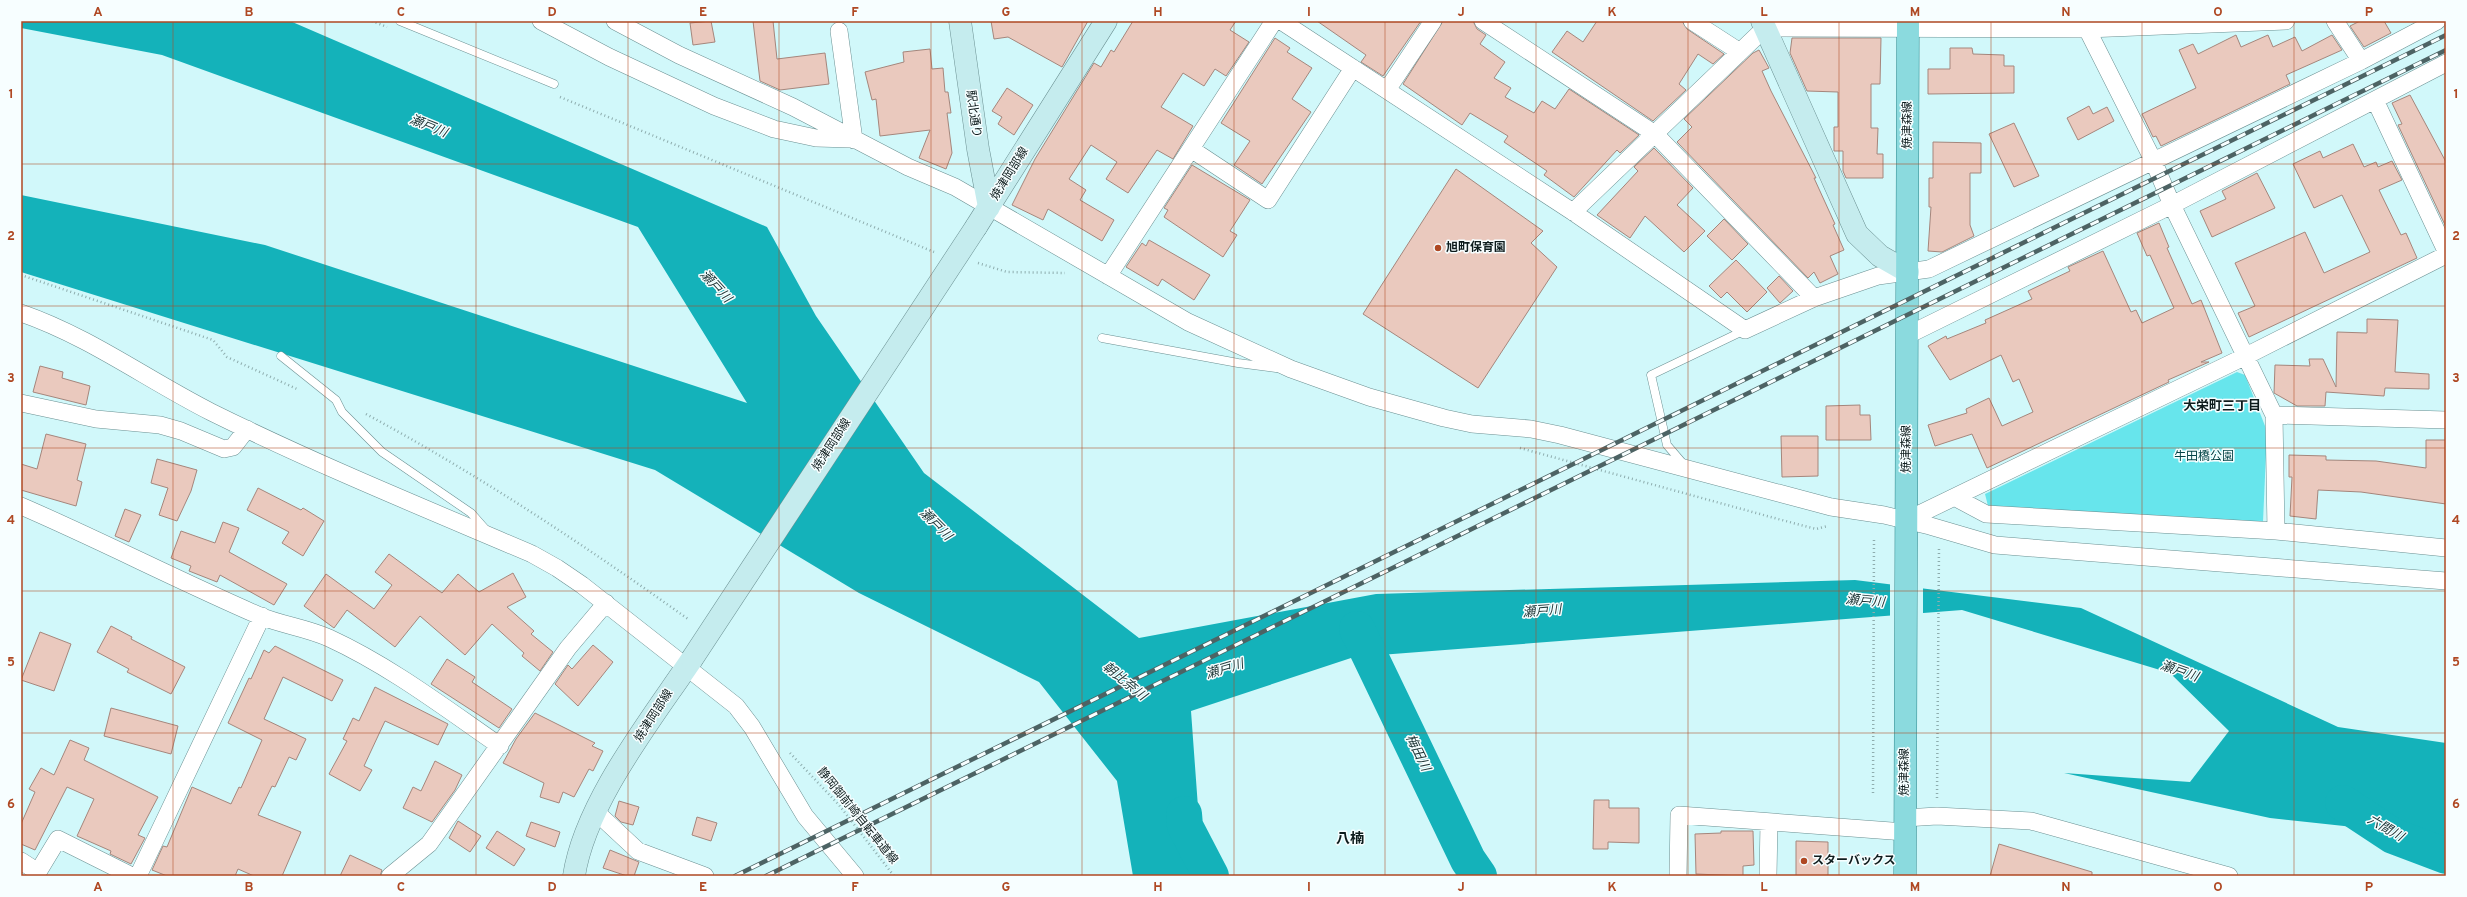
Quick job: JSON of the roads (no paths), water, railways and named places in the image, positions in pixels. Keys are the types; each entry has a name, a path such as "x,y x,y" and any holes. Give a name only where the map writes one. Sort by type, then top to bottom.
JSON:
{"main road":[{"name":"駅北通り","path":"960,21 978,149 989,207"},
{"name":"焼津岡部線","path":"574,876 581,846 605,791 976,227 1106,21"},
{"path":"1764,24 1857,234 1880,256 1908,272"},
{"name":"焼津森線","path":"1905,876 1908,25"}],"street":[{"path":"541,21 656,80 774,129 816,138 854,140"},
{"path":"616,21 679,55 793,107 908,167 955,186 1188,322 1291,370 1369,397 1444,418 1472,424 1531,429 1560,434 1688,470 1831,507 1907,520 1995,545 2446,581"},
{"path":"1108,276 1274,21"},
{"path":"1280,21 1573,212 1745,330 1814,298 1878,276 1929,269 2361,61 2437,21"},
{"path":"1387,90 1433,21"},
{"path":"1483,21 1655,134 1814,298"},
{"path":"1692,21 1740,52"},
{"path":"1573,212 1740,52 1764,24 2087,25 2286,21"},
{"path":"2335,21 2361,61"},
{"path":"2087,25 2274,415 2276,531"},
{"path":"839,31 854,140"},
{"path":"1908,335 2172,205 2446,63"},
{"path":"1191,149 1268,200 1353,68"},
{"path":"2375,100 2446,251"},
{"path":"1907,520 1956,498 2246,356 2446,255"},
{"path":"21,313 91,343 189,401 247,429 557,568 689,662 736,706 745,716 805,816 854,876"},
{"path":"21,403 96,419 160,424 224,449 233,447 247,429"},
{"path":"2274,415 2446,420"},
{"path":"1956,498 1986,514 2276,531 2446,548"},
{"path":"21,506 86,534 165,574 262,616 328,638 410,684 500,746"},
{"path":"390,876 429,844 500,746 568,648 606,603"},
{"path":"138,876 262,616"},
{"path":"595,811 638,851 705,876"},
{"path":"1678,876 1679,815 1769,822 1905,825 1937,816 2030,821 2229,876"},
{"path":"1768,876 1769,822"},
{"path":"21,861 38,872 58,839 132,876"}],"lane":[{"path":"400,21 554,84"},
{"path":"1688,470 1667,444 1651,375 1745,330"},
{"path":"1102,338 1238,363 1291,370"},
{"path":"281,356 336,400 342,412 382,452 471,513 493,538"}],"water":[{"name":"瀬戸川","path":"21,21 290,21 767,227 816,316 924,473 1139,638 1376,594 1855,580 2081,608 2338,727 2446,743 2446,837 2270,818 2064,773 2190,782 2229,731 2170,673 1962,610 1354,657 1191,711 1203,876 1133,876 1117,781 1039,682 859,593 655,470 21,272 21,195 265,245 747,403 638,227 162,55 21,28"}],"waterway":[{"name":"梅田川","path":"1357,629 1468,860 1479,876"},
{"name":"六間川","path":"2343,803 2393,836 2446,856"},
{"name":"朝比奈川","path":"1184,814 1185,826 1211,876"}],"railway":[{"path":"735,876 2446,35"},
{"path":"766,876 2446,50"}],"place":[{"name":"旭町保育園","path":"1438,248"},
{"name":"スターバックス","path":"1804,861"}],"district":[{"name":"大栄町三丁目","path":"2222,407"},
{"name":"八楠","path":"1350,839"}],"park label":[{"name":"牛田橋公園","path":"2204,457"}]}
